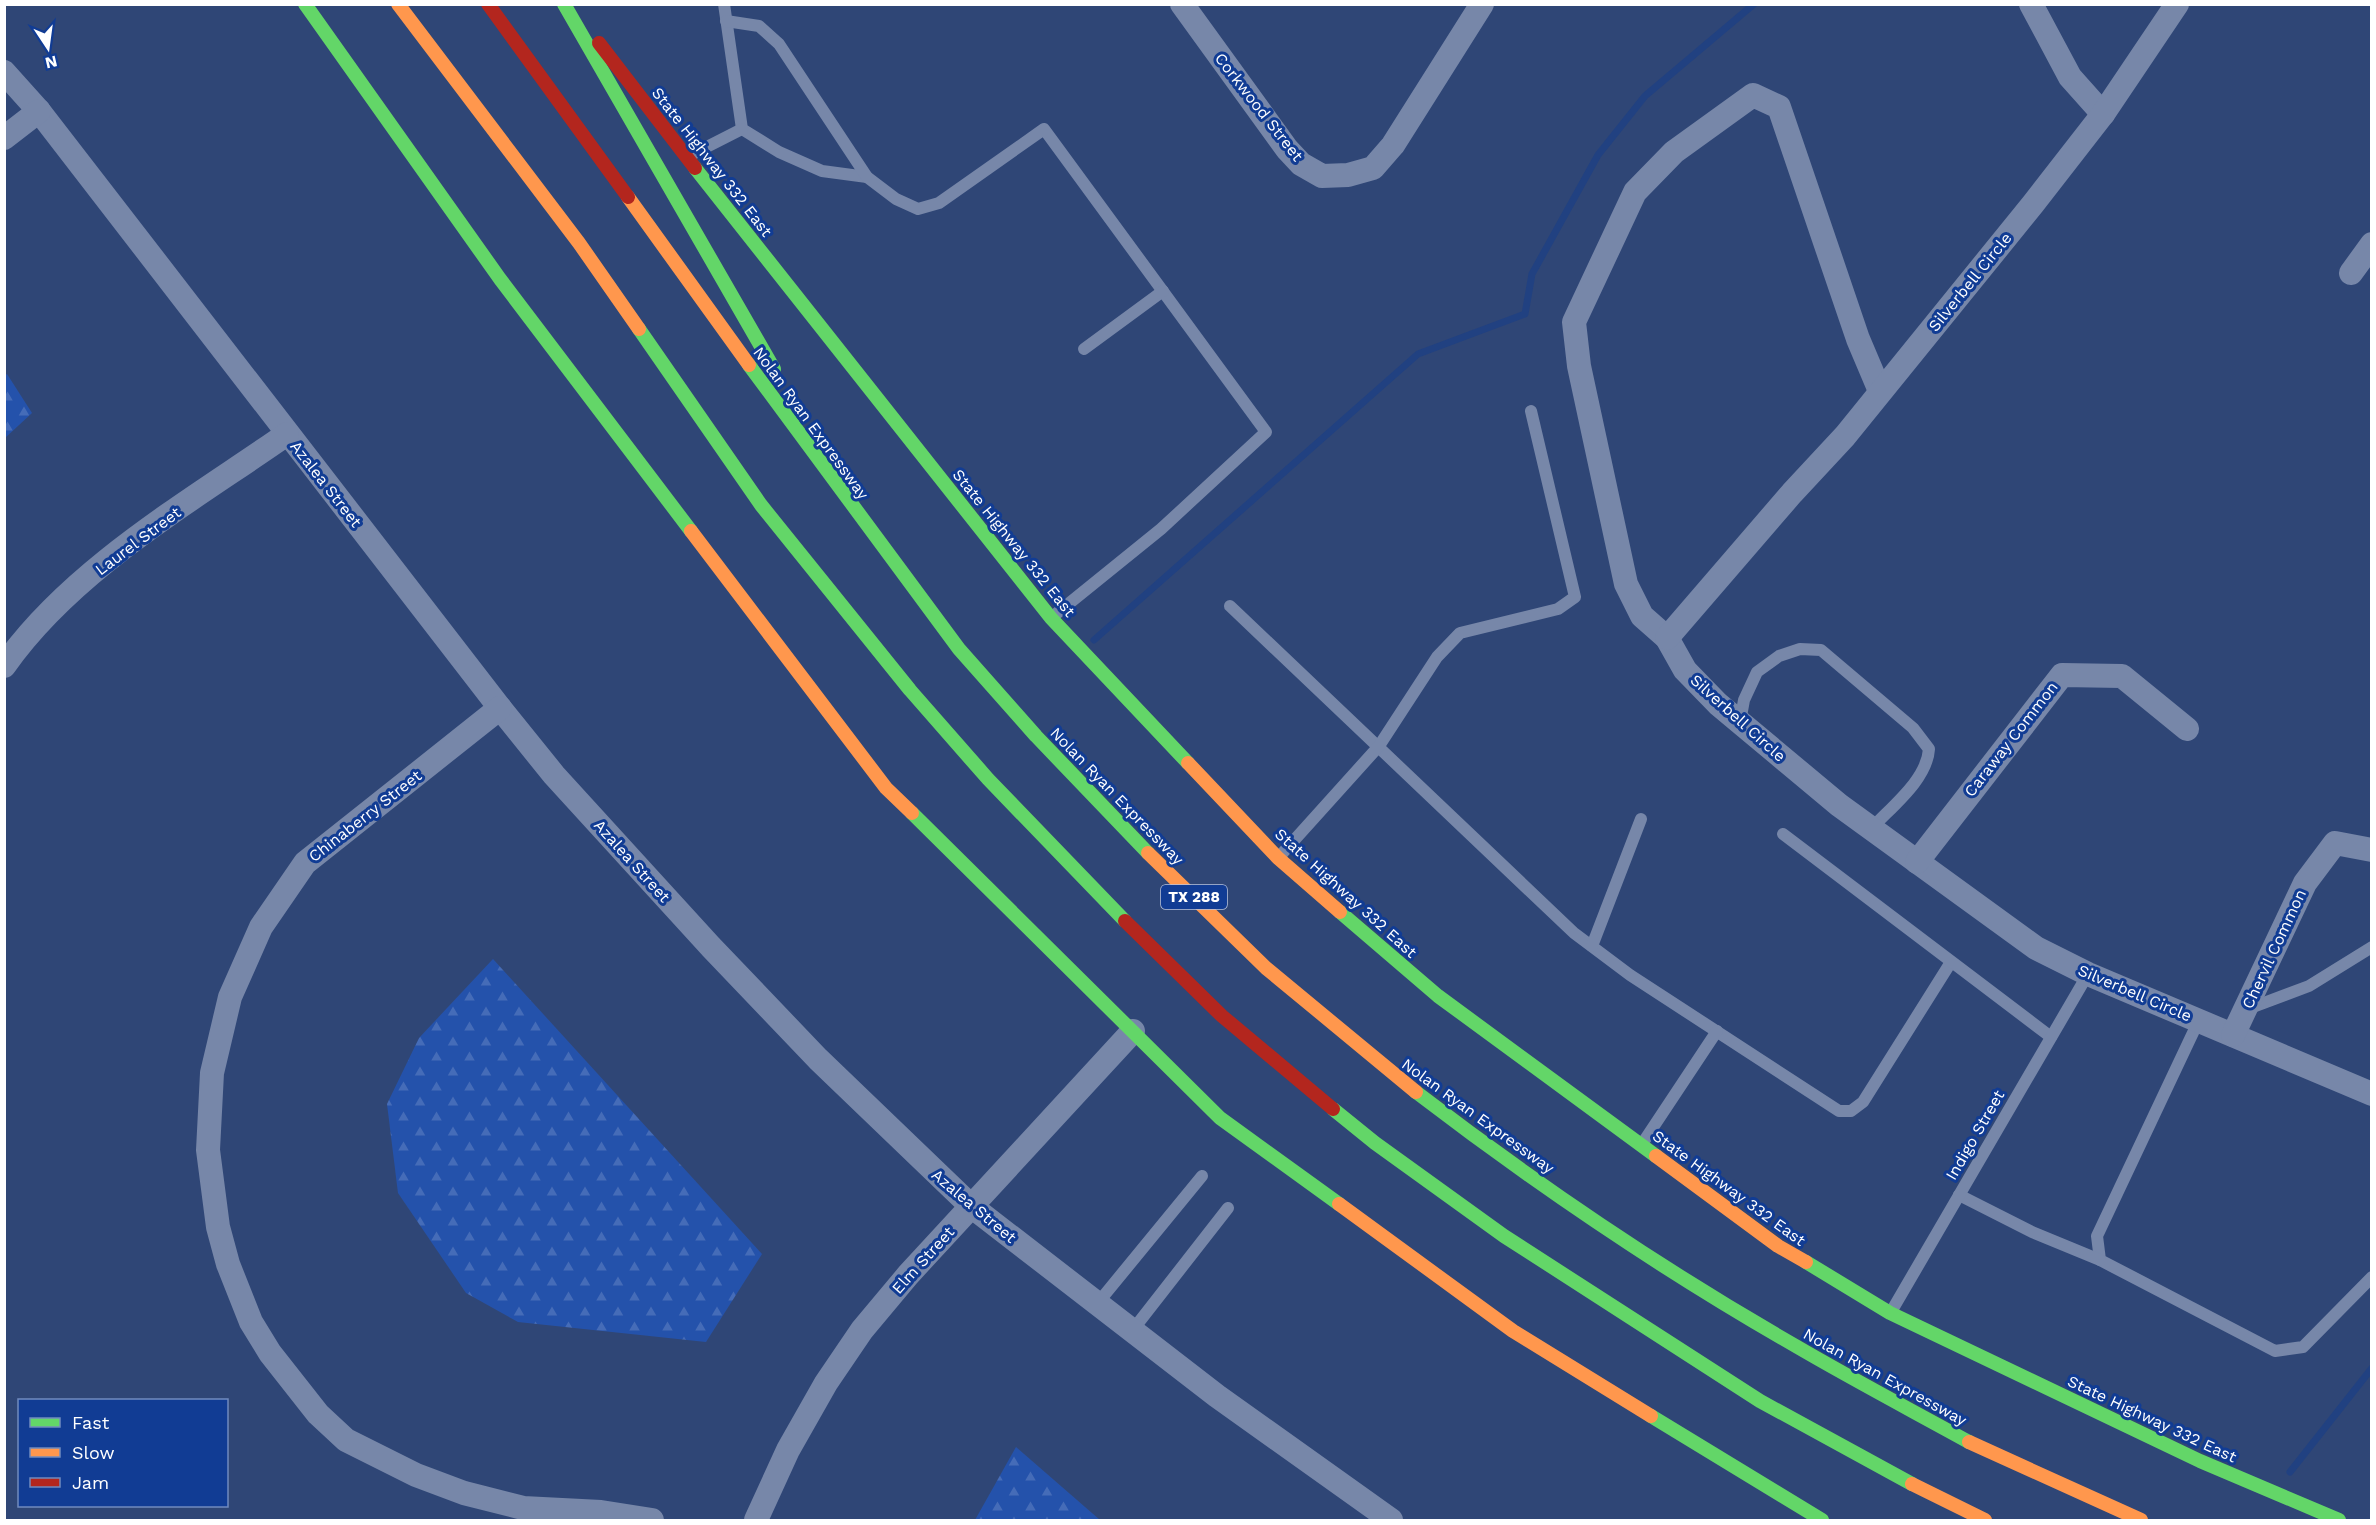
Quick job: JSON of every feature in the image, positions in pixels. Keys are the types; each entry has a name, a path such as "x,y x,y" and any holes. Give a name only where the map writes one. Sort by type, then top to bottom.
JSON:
{"main road":[{"path":"306,4 500,279 886,788 1220,1118 1514,1330 1822,1521"},
{"path":"398,4 579,243 761,505 910,690 988,779 1096,892 1222,1016 1375,1143 1523,1249 1760,1401 1984,1521"},
{"name":"Nolan Ryan Expressway","path":"488,4 859,516 959,649 1052,753 1142,847 1266,968 1385,1068 1477,1139 1609,1229 1792,1345 1974,1445 2141,1521"},
{"path":"564,4 859,516"},
{"name":"State Highway 332 East","path":"570,4 686,157 1051,618 1278,858 1438,996 1778,1246 1890,1313 2200,1461 2339,1521"}],"street":[{"name":"Corkwood Street","path":"1182,4 1287,149 1301,164 1322,176 1348,175 1373,168 1393,145 1482,4"},
{"path":"2031,4 2070,77 2103,114"},
{"name":"Silverbell Circle","path":"2177,4 2103,114 2033,204 1845,436 1792,493 1667,638 1685,670 1740,722 1839,805 2036,948 2088,974 2372,1094"},
{"name":"Azalea Street","path":"4,72 39,111 287,434 562,784 711,947 818,1059 971,1206 1236,1410 1391,1521"},
{"path":"1667,638 1642,616 1626,584 1579,366 1574,322 1635,192 1674,152 1753,95 1779,107 1858,339 1880,391"},
{"path":"4,138 39,111"},
{"path":"2352,273 2372,244"},
{"name":"Laurel Street","path":"4,666 62,602 120,551 287,434"},
{"name":"Caraway Common","path":"1917,862 2062,675 2122,676 2187,729"},
{"name":"Chinaberry Street","path":"500,708 305,863 261,927 230,997 212,1073 208,1150 216,1217 228,1264 251,1322 293,1385 346,1440 416,1475 464,1493 524,1508 601,1512 652,1521"},
{"name":"Chervil Common","path":"2234,1035 2305,883 2335,843 2362,848"},
{"name":"Elm Street","path":"756,1521 788,1450 832,1374 862,1330 908,1275 1133,1031"}],"lane":[{"path":"724,4 742,129 779,152 822,171 867,177"},
{"path":"726,21 759,26 779,44 867,177 896,200 918,209 939,203 1044,129 1266,432 1161,529 1051,618"},
{"path":"686,157 742,129"},
{"path":"1084,349 1163,291"},
{"path":"1278,858 1379,746 1437,657 1460,633 1558,609 1575,597 1531,411"},
{"path":"1230,606 1574,933 1839,1111 1851,1111 1863,1102 1951,962"},
{"path":"1740,722 1744,700 1757,672 1779,656 1800,649 1821,650 1913,728 1929,748 1924,767 1914,782 1871,829"},
{"path":"1592,946 1641,819"},
{"path":"1783,834 2051,1038"},
{"path":"2245,1010 2309,986 2372,946"},
{"name":"Indigo Street","path":"1890,1313 2088,974"},
{"path":"2100,1260 2097,1236 2199,1020"},
{"path":"1641,1145 1717,1031"},
{"path":"1097,1304 1202,1176"},
{"path":"1959,1195 2032,1232 2100,1260 2275,1351 2303,1347 2372,1278"},
{"path":"1132,1331 1228,1208"}],"green space":[{"path":"7,374 32,413 5,438 4,376"},
{"path":"493,959 762,1254 706,1342 518,1322 466,1293 398,1193 387,1104 419,1038"},
{"path":"1016,1447 1100,1520 975,1520"}],"waterway":[{"path":"1094,640 1418,354 1525,314 1532,274 1598,155 1645,96 1754,4"},
{"path":"2290,1472 2372,1368"}],"traffic: fast":[{"path":"305,4 500,279 691,531"},
{"path":"564,4 774,369"},
{"path":"695,168 1051,618 1188,763"},
{"path":"639,329 761,505 910,690 988,779 1125,921"},
{"path":"749,365 959,649 1036,736 1148,853"},
{"path":"912,813 1220,1118 1339,1204"},
{"path":"1340,912 1438,996 1656,1156"},
{"path":"1416,1092 1507,1160 1648,1256 1816,1358 1969,1442"},
{"path":"1333,1109 1375,1143 1504,1236 1760,1401 1912,1484"},
{"path":"1806,1262 1890,1313 2200,1461 2339,1520"},
{"path":"1651,1416 1822,1520"}],"traffic: slow":[{"path":"398,4 579,243 639,329"},
{"path":"628,197 749,365"},
{"path":"691,531 886,788 912,813"},
{"path":"1188,763 1278,858 1340,912"},
{"path":"1148,853 1266,968 1416,1092"},
{"path":"1656,1156 1778,1246 1806,1262"},
{"path":"1339,1204 1513,1331 1651,1416"},
{"path":"1969,1442 2141,1520"},
{"path":"1912,1484 1985,1520"}],"traffic: jam":[{"path":"488,4 628,197"},
{"path":"599,43 695,168"},
{"path":"1125,921 1222,1016 1333,1109"}]}
